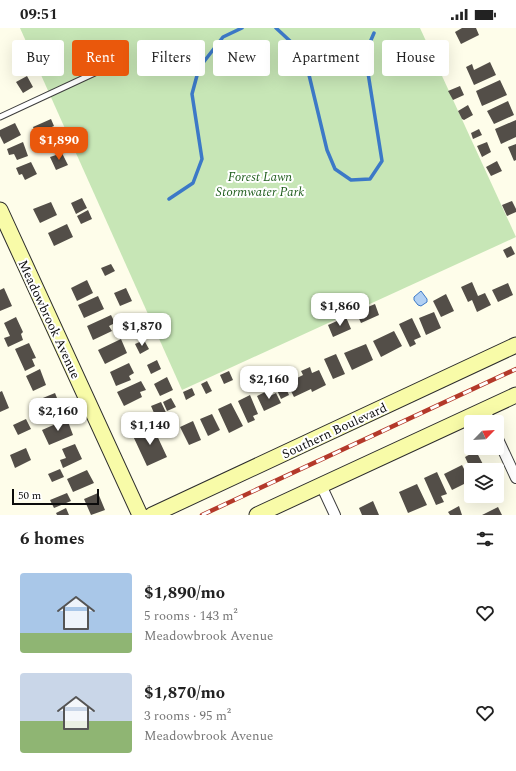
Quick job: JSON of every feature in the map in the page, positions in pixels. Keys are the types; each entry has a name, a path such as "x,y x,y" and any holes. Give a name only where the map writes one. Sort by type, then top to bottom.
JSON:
{"street":[{"name":"Meadowbrook Avenue","path":"0,210 140,515"},
{"name":"Southern Boulevard","path":"152,515 516,345"},
{"path":"489,415 516,395"},
{"path":"257,515 321,485 464,426"},
{"path":"504,452 516,478"},
{"path":"321,485 335,515"}],"lane":[{"path":"0,117 88,76"}],"green space":[{"name":"Forest Lawn Stormwater Park","path":"20,28 420,28 426,40 382,40 382,76 442,76 516,237 182,390 41,76 64,76 64,40 25,40"}],"water":[{"path":"421,291 427,299 427,302 421,306 414,300 414,297"}],"building":[{"path":"462,28 476,28 479,35 461,44 455,32"},
{"path":"490,62 496,75 474,85 466,67 472,64 474,70"},
{"path":"27,76 33,87 23,93 16,82"},
{"path":"500,80 507,95 482,106 476,91"},
{"path":"460,86 464,95 453,100 448,91"},
{"path":"508,101 514,115 494,124 487,111"},
{"path":"468,105 473,115 464,120 458,111"},
{"path":"51,119 54,126 36,134 33,127"},
{"path":"516,120 516,137 501,144 495,129"},
{"path":"15,123 21,135 4,144 0,136 0,130"},
{"path":"479,129 482,135 473,139 471,133"},
{"path":"58,140 61,146 48,152 45,146"},
{"path":"23,142 28,156 17,160 14,154 9,155 7,149"},
{"path":"487,142 491,152 482,157 477,146"},
{"path":"516,144 516,160 514,161 508,147"},
{"path":"62,153 68,165 56,170 50,157"},
{"path":"497,161 502,171 491,176 486,167"},
{"path":"31,162 37,174 25,180 22,174 19,175 16,168"},
{"path":"82,198 87,208 76,214 71,203"},
{"path":"512,201 516,212 507,216 502,205"},
{"path":"51,202 57,215 40,223 33,209"},
{"path":"88,210 92,219 81,224 77,216"},
{"path":"67,224 73,237 54,246 48,233"},
{"path":"511,246 515,254 507,258 503,250"},
{"path":"111,264 115,271 105,276 101,268"},
{"path":"87,280 93,293 77,301 71,288"},
{"path":"472,282 478,296 485,293 491,305 477,312 472,300 468,302 461,287"},
{"path":"508,283 513,295 498,302 492,290"},
{"path":"4,288 12,306 0,311 0,290"},
{"path":"126,288 132,301 120,306 114,293"},
{"path":"446,294 454,311 441,317 433,301"},
{"path":"98,296 104,309 84,318 78,305"},
{"path":"375,304 379,315 361,323 356,312"},
{"path":"434,312 441,328 426,335 419,318"},
{"path":"111,315 115,323 109,326 112,331 93,340 87,326"},
{"path":"138,316 143,326 132,332 127,321"},
{"path":"16,317 23,332 21,334 23,340 8,347 4,338 10,336 4,323"},
{"path":"346,317 351,329 333,337 328,325"},
{"path":"412,318 421,337 414,340 416,344 410,347 399,324"},
{"path":"394,331 402,346 381,357 373,341"},
{"path":"121,339 127,353 105,364 98,350"},
{"path":"144,340 149,349 140,354 135,344"},
{"path":"29,343 36,358 32,359 35,366 25,371 15,349"},
{"path":"366,344 373,360 352,370 344,353"},
{"path":"336,354 345,374 333,379 324,359"},
{"path":"157,360 161,369 151,374 147,365"},
{"path":"129,363 134,373 129,376 131,380 116,386 110,372"},
{"path":"310,367 312,373 319,370 326,385 312,392 311,389 294,397 288,385 296,382 295,379 303,375 301,371"},
{"path":"40,369 46,385 33,391 26,376"},
{"path":"229,371 233,380 224,384 220,375"},
{"path":"167,377 173,390 160,396 154,384"},
{"path":"141,381 146,390 140,392 142,397 124,406 117,392"},
{"path":"207,381 212,391 206,394 201,384"},
{"path":"284,384 289,395 281,399 276,388"},
{"path":"192,388 195,395 186,400 183,392"},
{"path":"269,390 272,395 276,393 281,403 264,411 257,396"},
{"path":"2,391 9,408 0,412 0,392"},
{"path":"55,393 59,403 57,405 59,410 45,416 38,400"},
{"path":"250,395 258,414 253,416 255,420 248,423 238,401"},
{"path":"171,398 176,407 167,411 163,402"},
{"path":"161,402 171,423 160,427 151,406"},
{"path":"231,403 243,426 229,433 218,409"},
{"path":"212,414 220,430 208,436 200,419"},
{"path":"26,419 31,429 18,435 13,425"},
{"path":"67,419 73,435 49,445 42,430"},
{"path":"193,421 201,440 189,445 180,427"},
{"path":"153,427 167,457 147,466 133,436"},
{"path":"75,444 82,459 63,468 60,460 66,458 62,449"},
{"path":"26,448 31,460 15,468 10,455"},
{"path":"469,455 478,455 482,463 468,463 465,457"},
{"path":"462,465 464,469 464,484 452,490 444,474"},
{"path":"60,469 64,477 52,482 48,474"},
{"path":"87,470 94,483 73,492 67,479"},
{"path":"437,472 447,494 441,496 444,502 436,505 424,478"},
{"path":"417,484 427,505 408,513 399,492"},
{"path":"67,493 71,501 54,508 50,500"},
{"path":"98,493 105,510 91,515 84,499"},
{"path":"373,501 379,515 362,515 359,508"},
{"path":"459,506 462,515 450,515 448,512"},
{"path":"498,507 502,515 482,515"},
{"path":"66,508 69,515 57,515 56,513"}],"waterway":[{"path":"169,199 193,183 202,159 192,94 199,68 223,37 242,28"},
{"path":"276,28 304,54 327,150 335,169 351,180 370,179 382,161 365,54 374,33"}],"railway":[{"path":"202,515 516,369"}]}
